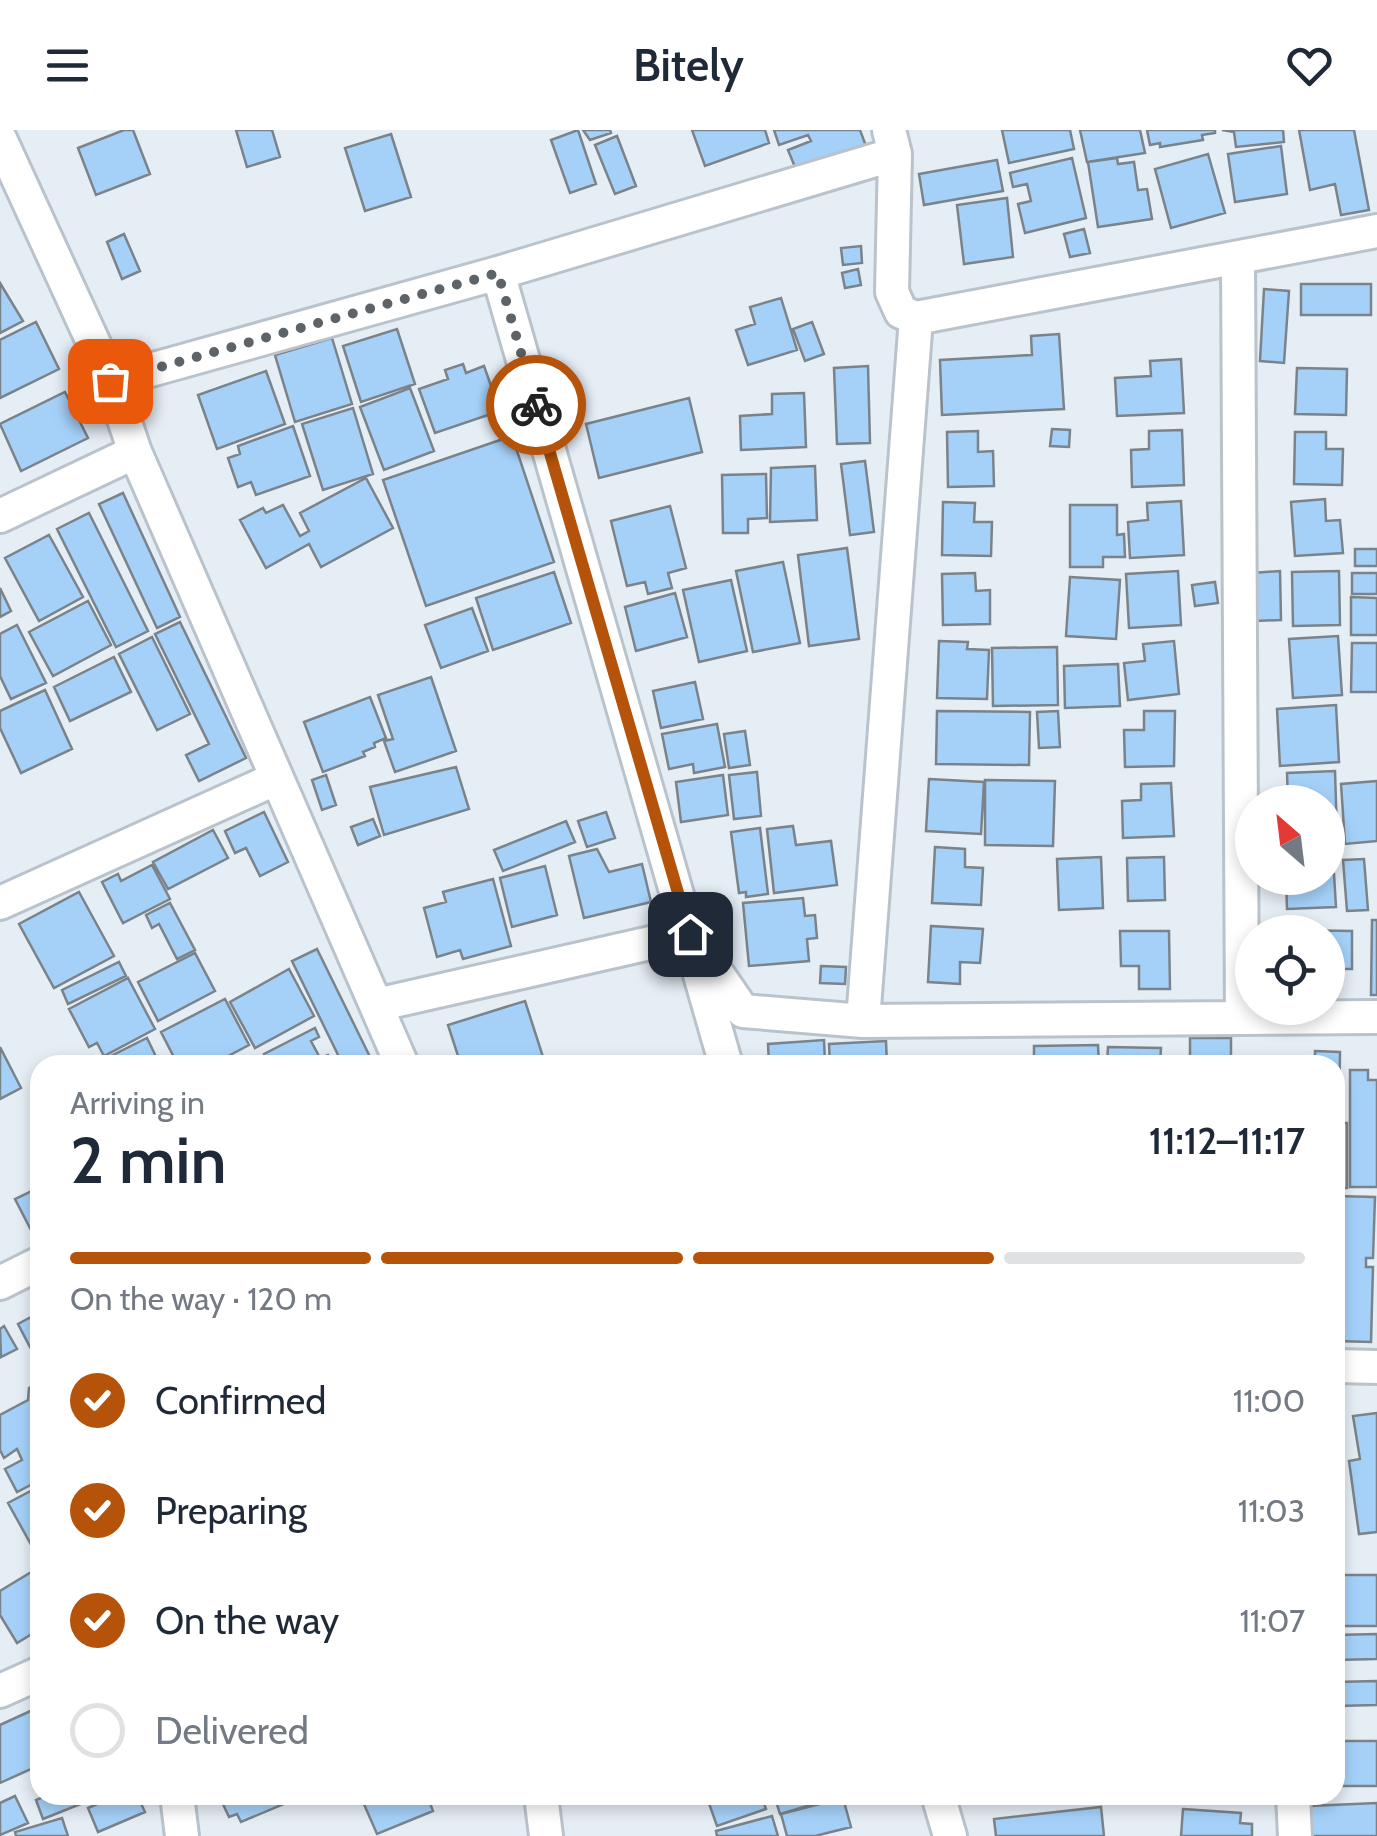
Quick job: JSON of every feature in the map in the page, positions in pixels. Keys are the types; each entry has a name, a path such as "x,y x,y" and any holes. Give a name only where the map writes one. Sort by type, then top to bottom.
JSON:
{"street":[{"path":"110,381 498,273 892,142 892,292 901,312 916,318 1377,231"},
{"path":"2,151 110,381 135,452 398,1055"},
{"path":"1238,260 1241,915"},
{"path":"498,273 723,1055"},
{"path":"863,1020 916,318"},
{"path":"0,516 135,452"},
{"path":"0,903 277,778"},
{"path":"376,1005 690,934"},
{"path":"690,934 743,1010 863,1020 1235,1017"},
{"path":"1345,1017 1377,1017"},
{"path":"0,1282 30,1268"},
{"path":"1345,1366 1377,1367"},
{"path":"0,1691 30,1678"},
{"path":"178,1805 182,1836"},
{"path":"542,1805 546,1836"},
{"path":"941,1805 950,1836"},
{"path":"1293,1805 1295,1836"}],"building":[{"path":"133,130 150,174 96,195 78,148"},
{"path":"236,130 272,130 280,157 247,167"},
{"path":"578,130 596,184 570,193 551,140"},
{"path":"583,130 610,130 611,133 590,140"},
{"path":"692,130 765,130 769,143 705,166"},
{"path":"774,130 860,130 866,146 797,172 788,150 811,141 808,135 779,145"},
{"path":"1002,130 1070,130 1074,149 1009,163"},
{"path":"1080,130 1140,130 1145,153 1087,162"},
{"path":"1147,130 1215,133 1202,135 1203,140 1160,147 1160,143 1150,145"},
{"path":"1222,130 1283,130 1284,142 1236,147 1234,132"},
{"path":"1299,130 1354,130 1369,210 1341,215 1335,184 1310,190"},
{"path":"391,134 411,197 365,211 345,148"},
{"path":"617,136 636,186 615,194 595,145"},
{"path":"1281,146 1287,194 1235,202 1228,154"},
{"path":"1208,154 1225,213 1171,228 1155,169"},
{"path":"1072,158 1086,218 1025,233 1018,204 1031,201 1027,184 1013,187 1010,173"},
{"path":"1117,158 1118,164 1134,162 1138,190 1147,189 1152,219 1098,227 1088,162"},
{"path":"997,160 1003,191 924,205 919,174"},
{"path":"1007,198 1013,257 964,264 957,205"},
{"path":"1084,229 1090,253 1070,257 1064,234"},
{"path":"124,234 140,271 122,279 107,242"},
{"path":"861,246 862,263 843,265 841,248"},
{"path":"858,269 861,285 845,288 842,273"},
{"path":"0,283 23,321 0,333"},
{"path":"1301,284 1371,284 1371,315 1301,315"},
{"path":"1264,289 1289,291 1284,363 1260,361"},
{"path":"781,298 797,350 748,365 736,330 755,324 750,307"},
{"path":"36,322 59,369 0,398 0,340"},
{"path":"812,322 824,354 805,361 793,329"},
{"path":"397,329 415,384 361,402 343,346"},
{"path":"1059,334 1064,409 942,415 940,360 1032,355 1031,336"},
{"path":"332,338 352,404 295,422 275,355"},
{"path":"1181,359 1184,413 1117,416 1115,378 1151,376 1150,361"},
{"path":"463,364 466,373 484,366 500,411 435,433 419,389 448,379 445,370"},
{"path":"868,366 870,443 837,444 834,368"},
{"path":"1297,368 1347,369 1346,415 1295,414"},
{"path":"266,371 285,424 217,449 198,395"},
{"path":"410,388 434,451 384,470 360,407"},
{"path":"65,392 88,438 21,471 0,424"},
{"path":"804,393 806,447 741,450 740,416 772,414 772,394"},
{"path":"689,398 702,452 599,478 586,424"},
{"path":"353,408 373,474 323,490 302,424"},
{"path":"293,426 310,476 256,495 251,482 238,487 228,458 240,454 238,446"},
{"path":"1052,429 1070,430 1069,447 1050,446"},
{"path":"1182,430 1184,485 1132,487 1131,450 1149,449 1149,431"},
{"path":"978,431 978,452 993,451 994,486 948,487 947,432"},
{"path":"1295,432 1326,432 1326,449 1343,449 1342,485 1294,484"},
{"path":"512,436 554,562 426,606 383,480"},
{"path":"865,461 874,532 850,535 841,464"},
{"path":"815,466 817,520 770,522 771,468"},
{"path":"766,474 767,518 748,519 748,533 723,533 722,475"},
{"path":"366,478 393,528 321,567 309,544 266,568 240,520 263,508 266,513 283,505 300,536 309,531 300,513"},
{"path":"123,493 180,617 157,628 99,504"},
{"path":"1325,499 1326,521 1340,520 1343,553 1295,556 1291,502"},
{"path":"1181,501 1184,555 1130,558 1128,522 1148,520 1147,503"},
{"path":"943,502 975,503 974,522 992,522 991,556 942,555"},
{"path":"1070,505 1117,505 1117,535 1124,534 1125,557 1103,557 1103,567 1070,567"},
{"path":"670,506 686,568 668,573 672,588 648,594 645,582 627,586 611,521"},
{"path":"89,513 148,631 116,647 57,529"},
{"path":"49,535 83,597 39,621 5,558"},
{"path":"847,548 859,639 809,646 798,555"},
{"path":"1355,549 1377,549 1377,566 1355,566"},
{"path":"783,562 800,643 753,652 736,571"},
{"path":"1178,571 1181,625 1129,628 1126,574"},
{"path":"1280,571 1281,620 1255,621 1252,573"},
{"path":"1339,571 1340,625 1293,626 1292,572"},
{"path":"554,572 571,623 493,650 476,598"},
{"path":"975,573 976,591 990,590 990,624 943,625 942,574"},
{"path":"1352,573 1377,573 1377,594 1352,594"},
{"path":"1070,577 1120,580 1116,639 1066,636"},
{"path":"731,580 747,651 699,662 683,590"},
{"path":"1215,582 1218,603 1195,606 1192,585"},
{"path":"0,588 11,611 0,617"},
{"path":"675,593 687,637 636,651 625,607"},
{"path":"1351,597 1377,598 1377,635 1351,635"},
{"path":"88,601 111,645 53,676 29,632"},
{"path":"472,608 488,651 441,668 425,625"},
{"path":"180,622 246,758 199,781 186,755 209,744 155,634"},
{"path":"17,625 46,683 11,699 0,676 0,634"},
{"path":"1338,636 1342,695 1293,698 1289,639"},
{"path":"152,637 190,714 157,730 119,654"},
{"path":"939,641 968,642 967,649 989,650 987,699 937,698"},
{"path":"1174,641 1179,694 1128,700 1124,663 1145,661 1143,644"},
{"path":"1352,643 1377,643 1377,692 1351,692"},
{"path":"1057,647 1058,705 993,706 992,648"},
{"path":"114,657 131,692 70,721 54,687"},
{"path":"1118,664 1120,706 1065,708 1064,666"},
{"path":"431,677 456,751 395,772 384,741 393,739 378,695"},
{"path":"695,682 703,719 661,728 653,691"},
{"path":"45,690 72,749 21,773 0,728 0,711"},
{"path":"370,697 386,738 363,752 365,756 323,772 304,722"},
{"path":"1336,705 1339,762 1280,766 1277,709"},
{"path":"937,711 1030,712 1029,765 936,764"},
{"path":"1058,711 1060,747 1039,748 1037,712"},
{"path":"1144,711 1175,711 1174,766 1125,767 1124,730 1144,730"},
{"path":"717,724 725,767 694,773 693,764 669,769 662,734"},
{"path":"745,731 750,765 729,768 724,734"},
{"path":"456,767 469,809 384,835 370,787"},
{"path":"1335,771 1335,785 1287,785 1287,773"},
{"path":"757,772 761,816 734,819 729,775"},
{"path":"326,775 336,805 322,810 312,780"},
{"path":"723,775 728,815 681,822 676,782"},
{"path":"929,779 984,782 981,834 926,831"},
{"path":"985,780 1055,781 1053,846 985,845"},
{"path":"1377,781 1377,841 1345,844 1345,785 1341,784"},
{"path":"1171,783 1174,836 1123,838 1122,801 1141,800 1141,784"},
{"path":"264,812 288,862 260,876 246,848 235,853 225,831"},
{"path":"606,812 615,838 587,847 578,821"},
{"path":"373,819 380,836 358,845 351,827"},
{"path":"566,821 575,842 503,871 494,850"},
{"path":"793,826 796,845 831,841 837,885 774,893 767,829"},
{"path":"760,828 768,894 746,897 746,892 739,893 731,832"},
{"path":"213,830 228,858 168,889 153,862"},
{"path":"935,847 965,849 965,867 983,868 981,905 932,903"},
{"path":"597,849 609,872 642,864 651,902 584,918 569,856"},
{"path":"1101,857 1103,908 1059,910 1057,859"},
{"path":"1164,857 1165,900 1128,901 1127,858"},
{"path":"1364,859 1368,910 1347,911 1345,860"},
{"path":"152,865 170,899 123,923 102,882 118,874 121,881"},
{"path":"545,866 557,915 512,927 500,878"},
{"path":"493,879 511,946 463,959 460,950 437,957 424,908 446,902 443,892"},
{"path":"79,892 114,956 54,988 19,924"},
{"path":"1287,895 1335,895 1336,907 1287,909"},
{"path":"803,898 805,916 815,915 817,938 807,939 809,961 749,966 743,903"},
{"path":"170,903 195,950 177,959 159,924 152,928 146,915"},
{"path":"1372,920 1377,920 1377,995 1371,995"},
{"path":"931,926 983,929 980,963 960,962 960,984 928,982"},
{"path":"1120,931 1169,931 1170,989 1139,989 1139,966 1121,966"},
{"path":"1345,931 1352,931 1352,969 1345,969"},
{"path":"317,949 369,1055 338,1055 292,961"},
{"path":"195,953 215,991 158,1021 138,982"},
{"path":"119,962 126,976 68,1004 62,990"},
{"path":"821,966 846,967 845,984 820,983"},
{"path":"289,969 314,1016 255,1048 230,1002"},
{"path":"128,978 155,1029 103,1055 97,1043 89,1047 69,1009"},
{"path":"225,999 249,1045 230,1055 173,1055 161,1032"},
{"path":"525,1001 542,1055 458,1055 448,1025"},
{"path":"315,1028 319,1037 311,1041 318,1055 264,1054"},
{"path":"147,1038 155,1055 113,1055"},
{"path":"1190,1038 1231,1038 1231,1055 1190,1055"},
{"path":"824,1040 825,1055 769,1055 768,1044"},
{"path":"886,1041 887,1055 830,1055 829,1044"},
{"path":"1098,1045 1098,1055 1034,1055 1034,1046"},
{"path":"0,1047 21,1088 0,1099"},
{"path":"1108,1047 1161,1048 1161,1055 1108,1055"},
{"path":"1315,1051 1340,1052 1340,1055 1315,1055"},
{"path":"1350,1070 1368,1070 1368,1080 1377,1080 1377,1187 1350,1187"},
{"path":"1345,1123 1347,1123 1345,1188"},
{"path":"30,1192 30,1228 15,1199"},
{"path":"1345,1196 1375,1197 1373,1258 1366,1258 1366,1267 1373,1267 1371,1342 1345,1341"},
{"path":"30,1318 30,1347 18,1324"},
{"path":"4,1326 17,1349 1,1357 0,1329"},
{"path":"29,1388 30,1485 17,1492 5,1469 22,1460 17,1449 4,1458 0,1450 0,1415 28,1400"},
{"path":"1377,1413 1377,1532 1359,1534 1349,1461 1360,1459 1353,1416"},
{"path":"30,1491 30,1543 8,1503"},
{"path":"30,1573 30,1635 17,1643 0,1615 0,1591"},
{"path":"1345,1575 1377,1575 1377,1626 1345,1626"},
{"path":"1377,1634 1377,1659 1345,1660 1345,1635"},
{"path":"1377,1681 1377,1705 1345,1706 1345,1682"},
{"path":"30,1711 30,1770 0,1783 0,1725"},
{"path":"1345,1741 1377,1741 1377,1786 1345,1786"},
{"path":"15,1796 28,1823 0,1835 0,1803"},
{"path":"1377,1803 1377,1836 1312,1836 1310,1806"},
{"path":"38,1805 78,1805 43,1819"},
{"path":"142,1805 145,1812 98,1832 88,1808"},
{"path":"223,1805 281,1805 241,1822 237,1814 229,1817"},
{"path":"364,1805 431,1805 433,1811 377,1834"},
{"path":"710,1805 765,1805 766,1809 717,1826"},
{"path":"777,1805 811,1805 780,1814"},
{"path":"816,1805 845,1805 851,1827 815,1836 787,1836 781,1814"},
{"path":"1101,1807 1104,1836 996,1836 994,1819"},
{"path":"1183,1809 1241,1813 1240,1823 1252,1824 1252,1836 1181,1836"},
{"path":"772,1816 778,1836 717,1836 716,1831"},
{"path":"62,1818 68,1836 16,1836 15,1832"}],"way so far":[{"path":"110,381 498,273 536,405"}],"route":[{"path":"536,405 690,934"}]}
